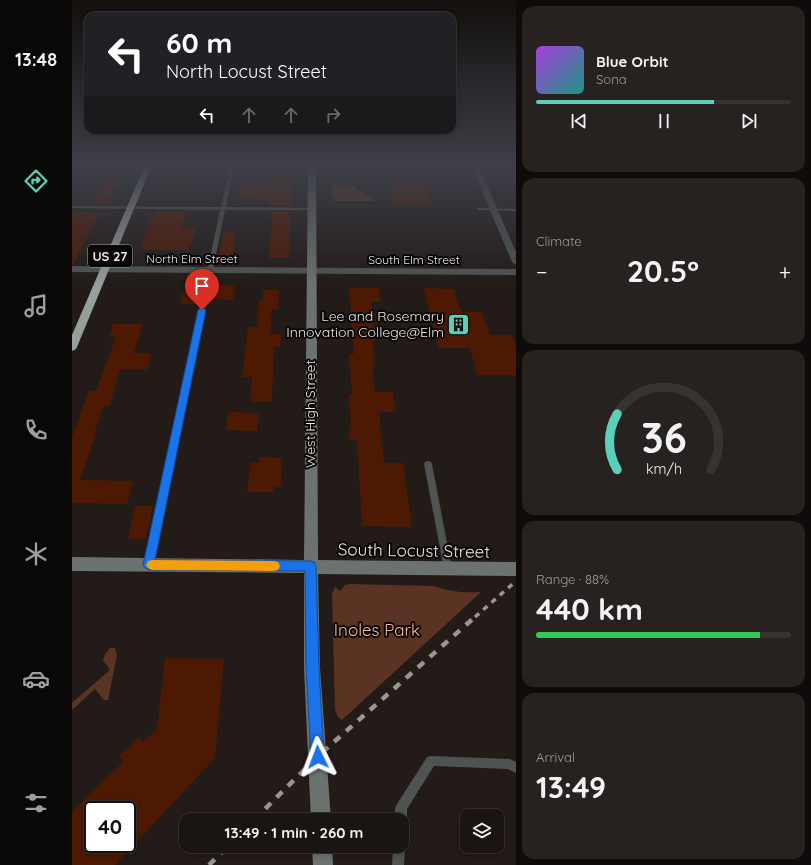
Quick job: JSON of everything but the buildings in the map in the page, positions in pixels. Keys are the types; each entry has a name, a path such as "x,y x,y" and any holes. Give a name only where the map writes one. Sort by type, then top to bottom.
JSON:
{"highway":[{"name":"US 27","path":"72,347 130,208"}],"street":[{"path":"492,205 516,262"},
{"name":"West High Street","path":"312,208 312,668 321,813"},
{"name":"North Elm Street","path":"72,269 311,271"},
{"name":"South Elm Street","path":"311,271 516,272"},
{"name":"South Locust Street","path":"72,564 516,569"},
{"path":"322,853 323,865"}],"lane":[{"path":"72,207 312,208"},
{"path":"149,565 222,208"},
{"path":"479,209 516,210"},
{"path":"428,464 448,569"},
{"path":"401,813 401,808 431,761 510,764 516,768"},
{"path":"398,865 399,853"}],"green space":[{"name":"Inoles Park","path":"345,585 434,586 457,592 481,592 342,720 338,717 335,710 332,594 335,587 340,591"},
{"path":"110,648 115,648 117,655 108,700 104,700 95,689 72,710 72,703 110,670 103,660 105,654"}],"railway":[{"path":"475,617 516,581"},
{"path":"261,813 317,757 476,616"},
{"path":"209,865 221,853"}],"slow traffic":[{"path":"152,565 274,566"}],"place":[{"name":"Lee and Rosemary Innovation College@Elm","path":"459,324"}],"route":[{"path":"202,310 149,565 311,566 312,668 318,757"}]}
